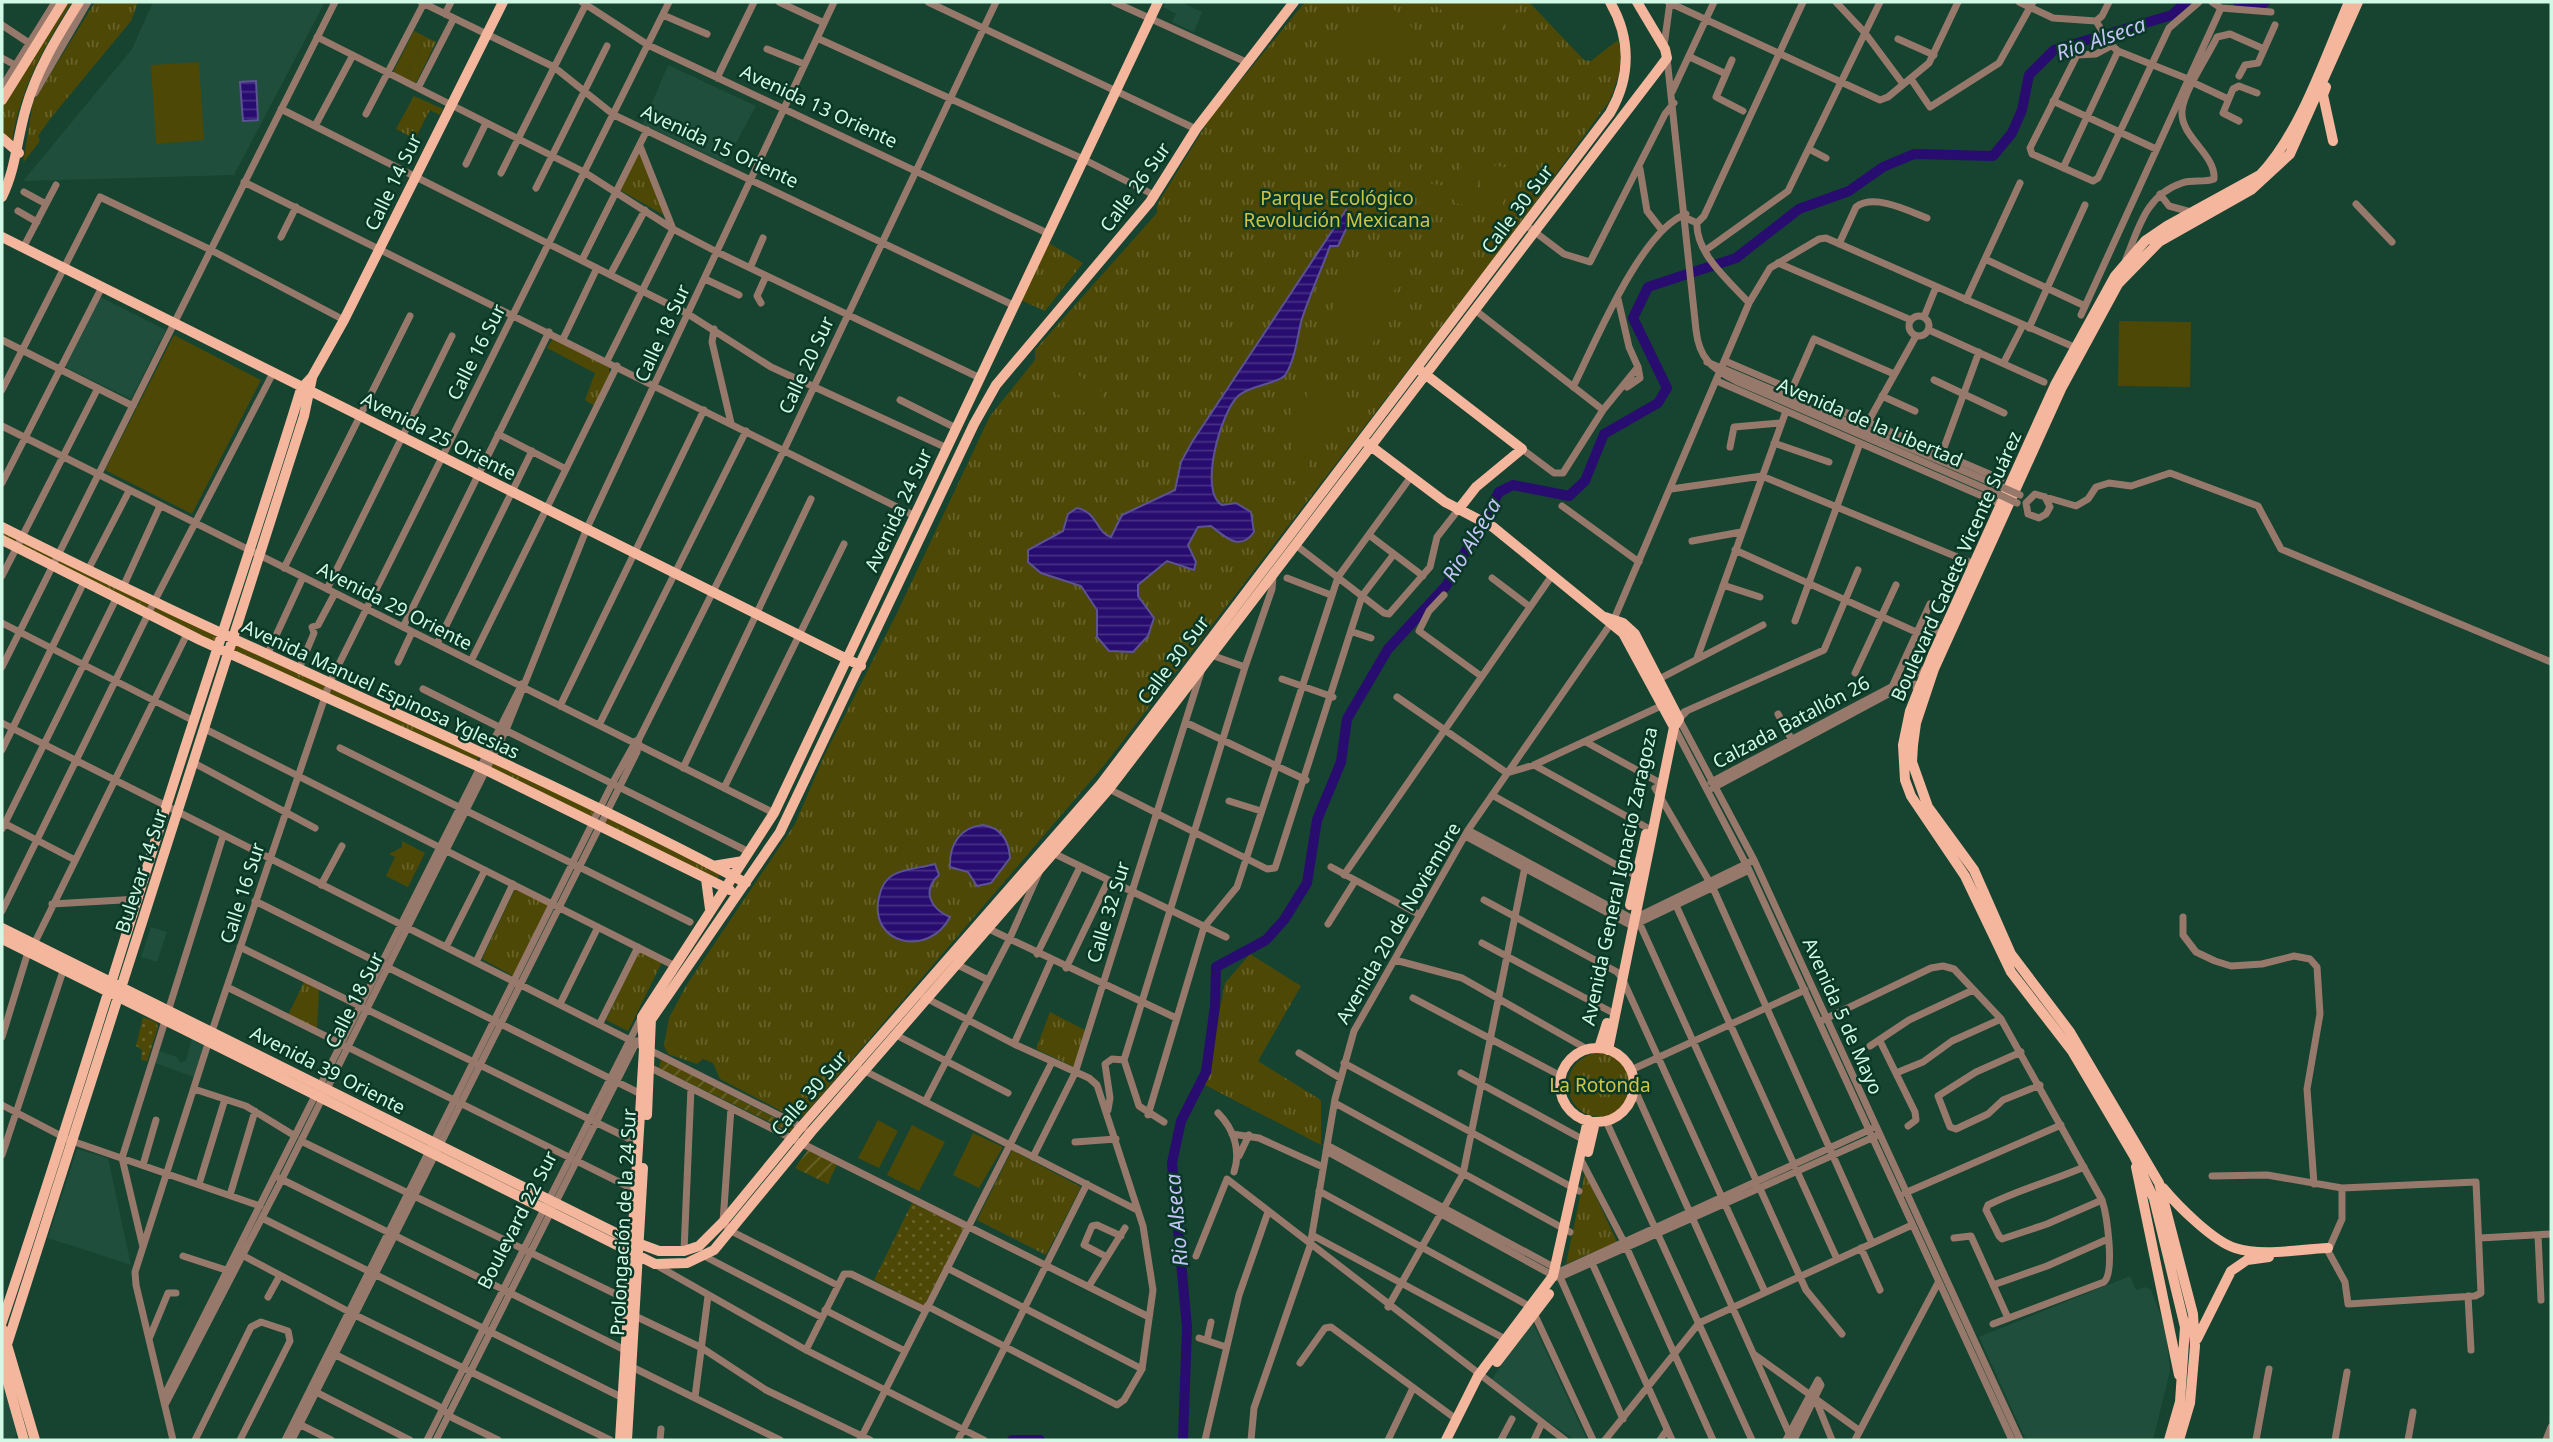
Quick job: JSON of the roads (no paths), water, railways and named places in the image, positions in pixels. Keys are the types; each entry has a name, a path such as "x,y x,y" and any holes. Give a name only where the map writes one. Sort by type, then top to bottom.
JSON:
{"main road":[{"path":"15,65 62,2"},
{"path":"2,197 12,172 25,108 46,54 79,2"},
{"name":"Calle 14 Sur","path":"306,388 344,320 503,2"},
{"name":"Avenida 24 Sur","path":"647,1019 648,1007 673,965 774,813 1158,2"},
{"name":"Calle 26 Sur","path":"996,385 1154,195 1196,129 1294,2"},
{"name":"Calle 30 Sur","path":"1422,371 1475,310 1610,113 1624,81 1627,51 1610,2"},
{"path":"1616,13 1622,2"},
{"path":"1637,2 1664,46 1667,58"},
{"name":"Boulevard Cadete Vicente Suárez","path":"2179,1440 2190,1403 2195,1346 2190,1303 2159,1183 2072,1051 2001,957 1965,876 1911,796 1905,780 1903,745 1927,668 1974,564 2074,347 2126,260 2145,241 2191,212 2260,175 2283,150 2349,2"},
{"name":"Boulevard Cadete Vicente Suárez","path":"2169,1440 2176,1420 2185,1328 2182,1306 2156,1207 2134,1156 2070,1031 2011,954 1974,870 1928,807 1912,762 1916,723 1934,669 2045,424 2118,284 2159,242 2251,190 2279,168 2290,155 2358,2"},
{"path":"2,100 34,41"},
{"name":"Calle 30 Sur","path":"860,1068 896,1035 1053,853 1367,442 1667,58"},
{"path":"2332,60 2333,67 2323,95 2333,141"},
{"path":"1624,81 1629,90 1642,91"},
{"path":"2,138 17,150 21,162 13,190 2,204"},
{"name":"Avenida 25 Oriente","path":"2,237 861,666"},
{"path":"1422,371 1522,449 1476,487 1458,510"},
{"name":"Avenida 24 Sur","path":"647,1019 746,883 786,821 974,424 996,385"},
{"name":"Bulevar 14 Sur","path":"118,985 205,729 225,651 306,388"},
{"path":"1367,442 1410,478 1458,510 1493,527 1610,620"},
{"name":"Calle 30 Sur","path":"706,1257 731,1231 798,1140 860,1068 917,992 1105,786 1202,671 1297,546 1367,442"},
{"name":"Avenida Manuel Espinosa Yglesias","path":"2,527 21,537 85,582 187,634 482,769 738,894"},
{"name":"Avenida Manuel Espinosa Yglesias","path":"2,540 88,570 488,757 746,883"},
{"name":"Avenida 5 de Mayo","path":"1610,620 1634,634 1677,718"},
{"name":"Avenida 5 de Mayo","path":"1610,620 1627,638 1663,705 1677,718"},
{"name":"Bulevar 14 Sur","path":"2,1361 74,1141 118,985 139,898 167,805 196,716 225,651"},
{"path":"196,716 209,715"},
{"name":"Avenida General Ignacio Zaragoza","path":"1604,1049 1659,787 1677,718"},
{"path":"712,866 746,856"},
{"path":"706,879 710,909"},
{"name":"Avenida 39 Oriente","path":"2,928 63,971 165,1020 324,1088 545,1211 635,1254"},
{"name":"Avenida 39 Oriente","path":"2,939 31,948 169,1009 210,1037 319,1098 551,1200 635,1242"},
{"name":"Bulevar 14 Sur","path":"2,1322 63,1136 115,996"},
{"name":"Prolongación de la 24 Sur","path":"635,1242 647,1065 640,1046 647,1019"},
{"name":"Prolongación de la 24 Sur","path":"640,1046 647,1019"},
{"path":"1446,1440 1481,1378 1558,1273 1584,1140 1596,1121 1622,1112 1634,1088 1631,1070 1622,1057 1604,1049 1587,1049 1573,1056 1561,1076 1561,1095 1571,1111 1596,1121"},
{"name":"Prolongación de la 24 Sur","path":"620,1440 635,1316 635,1190 645,1096"},
{"path":"1582,1161 1596,1121"},
{"name":"Calle 30 Sur","path":"684,1251 699,1246 798,1140"},
{"path":"2134,1156 2180,1390"},
{"path":"2159,1183 2218,1239 2233,1247 2258,1251 2328,1251"},
{"path":"635,1242 659,1251 684,1251"},
{"path":"2195,1346 2207,1315 2237,1265 2255,1258 2328,1251"},
{"path":"635,1254 655,1264 679,1265 706,1257"},
{"name":"Prolongación de la 24 Sur","path":"627,1440 632,1367 629,1352 628,1300 635,1254"},
{"path":"2,1328 35,1440"},
{"path":"2,1361 21,1437"},
{"path":"1453,1440 1481,1378"}],"street":[{"path":"2,25 34,41 55,2"},
{"path":"25,108 89,2"},
{"path":"2,667 99,476 209,248 335,2"},
{"path":"366,114 422,2"},
{"name":"Avenida 15 Oriente","path":"422,2 554,67 614,115 1013,305"},
{"path":"445,14 451,2"},
{"name":"Calle 16 Sur","path":"173,1440 135,1278 210,1037 325,695 365,608 669,2"},
{"path":"717,78 754,2"},
{"path":"779,2 824,23"},
{"name":"Calle 18 Sur","path":"224,1287 229,1270 262,1218 344,1045 503,729 586,529 834,2"},
{"path":"928,2 1196,129"},
{"name":"Calle 20 Sur","path":"435,1150 455,1100 498,1022 784,450 996,2"},
{"path":"1114,2 1246,62"},
{"path":"1664,46 1670,2 1880,100 1911,79 1934,55 1958,2"},
{"path":"1672,92 1714,2"},
{"path":"1697,223 1704,216 1803,2"},
{"path":"1836,2 1865,33 1903,84"},
{"path":"1707,253 1788,191 1880,2"},
{"path":"2019,2 2032,5 2058,20 2096,21 2102,16 2109,2"},
{"path":"2113,47 2093,55 2077,55 2029,151 2096,181 2172,24 2199,2"},
{"path":"2212,2 2221,8 2271,12"},
{"path":"501,173 585,3"},
{"name":"Avenida 13 Oriente","path":"585,3 648,45 1047,233"},
{"path":"1911,79 1930,107 1999,64 2032,5"},
{"path":"2126,260 2148,206 2160,194 2185,182 2214,179 2212,168 2182,119 2191,81 2221,8"},
{"path":"663,15 707,34"},
{"path":"418,88 454,18"},
{"path":"2096,21 2113,47 2228,99"},
{"path":"2239,76 2245,65 2256,65 2275,25"},
{"path":"2081,315 2156,149 2191,81 2220,35 2230,34 2264,49"},
{"path":"317,37 584,172 673,229 717,252 980,378"},
{"path":"817,38 1083,159 1154,195"},
{"path":"1898,38 1934,55"},
{"path":"536,188 607,46"},
{"path":"2063,168 2087,117 2113,47"},
{"path":"767,49 804,64"},
{"path":"315,126 353,55"},
{"path":"1690,57 1726,74"},
{"path":"2,58 15,65 2,87"},
{"name":"Avenida de la Libertad","path":"1667,58 1674,103 1697,340 1707,362 1721,371 2000,495 2018,499 2029,497"},
{"path":"1732,60 1717,99 1743,111"},
{"path":"2239,121 2223,113 2228,99 2236,86 2256,93"},
{"path":"2053,101 2156,149"},
{"path":"1532,229 1564,254 1590,262 1665,114 1674,103"},
{"path":"281,108 688,314 764,363 812,388 947,448"},
{"path":"466,164 486,123"},
{"path":"582,260 647,130"},
{"path":"607,361 673,229 640,146"},
{"path":"1809,149 1826,158"},
{"path":"1639,169 1647,211 1661,229"},
{"path":"244,182 915,516"},
{"path":"1966,300 2020,183"},
{"path":"23,248 56,185"},
{"path":"24,192 46,204"},
{"path":"2160,194 2169,206 2191,212"},
{"path":"2,390 100,197 209,248 344,320"},
{"path":"1839,244 1856,207 1861,203 1885,204 1927,218"},
{"path":"2356,204 2392,242"},
{"path":"2004,362 2047,288 2085,205"},
{"path":"281,237 296,207"},
{"path":"610,275 645,210"},
{"path":"18,211 37,222"},
{"path":"1573,387 1618,299 1661,229 1686,216 1697,223 1700,239 1707,253 1749,303"},
{"path":"750,268 763,238"},
{"path":"1778,262 1823,238 2074,347"},
{"path":"1688,240 1700,239"},
{"path":"1985,259 2085,306"},
{"path":"1778,262 1911,320 1924,317"},
{"name":"Avenida 20 de Noviembre","path":"1251,1440 1254,1408 1310,1246 1340,1078 1354,1031 1467,833 1610,620 1639,562 1749,303 1765,273 1778,262"},
{"path":"563,339 597,268"},
{"path":"761,303 757,296 766,276"},
{"path":"705,279 738,295"},
{"path":"2,483 102,287"},
{"path":"1929,330 1924,317 1936,287"},
{"path":"1522,449 1559,474 1566,469 1604,410 1623,389 1638,366 1629,347 1618,299"},
{"path":"1475,310 1604,410"},
{"path":"284,568 410,316"},
{"path":"1911,320 1910,329 1916,335"},
{"path":"714,329 712,342 731,423"},
{"path":"1868,422 1916,335 1929,330 2044,382"},
{"path":"403,627 549,332"},
{"path":"327,589 452,336"},
{"path":"1792,389 1814,339 1894,373"},
{"path":"2,340 133,407"},
{"path":"1942,453 1979,352"},
{"path":"471,661 617,366"},
{"path":"1721,371 1792,389 2001,479"},
{"path":"1721,371 1786,411 1860,443 2000,495"},
{"path":"2,911 154,602 273,373"},
{"path":"1934,380 2004,413"},
{"path":"2,576 98,388"},
{"path":"1882,396 1915,411"},
{"path":"900,400 956,428"},
{"path":"560,706 704,410"},
{"path":"1697,658 1786,411"},
{"path":"1730,447 1734,427 1782,422"},
{"name":"Avenida 29 Oriente","path":"2,426 437,645 523,684 560,706 774,813"},
{"path":"599,725 746,430"},
{"path":"498,434 566,469"},
{"path":"1774,443 1829,462"},
{"path":"1795,621 1860,443"},
{"path":"437,645 532,451"},
{"path":"2045,497 2049,507 2043,517 2031,516 2025,507 2029,497 2035,494 2076,506 2088,499 2096,487 2109,483 2131,486 2170,473 2258,506 2281,548 2290,553 2551,662"},
{"path":"1671,489 1762,476 1974,564"},
{"path":"1145,1113 1204,927 1235,892 1338,577 1410,478"},
{"path":"88,570 130,491"},
{"path":"683,768 811,499"},
{"name":"Avenida de la Libertad","path":"2018,499 2025,507"},
{"path":"122,587 160,506"},
{"path":"1562,506 1639,562"},
{"path":"1297,546 1386,614 1392,612 1433,563 1437,537 1458,510"},
{"path":"1692,541 1741,532"},
{"path":"1370,535 1423,576"},
{"path":"724,788 844,544"},
{"path":"1735,550 1920,633 1947,625"},
{"path":"1105,786 1157,815 1271,870 1278,864 1306,780 1362,596 1394,554"},
{"path":"1677,718 1821,653 1827,647 1858,570"},
{"path":"1344,875 1553,574"},
{"path":"1164,1122 1145,1113 1124,1060 1222,740 1272,589 1273,577"},
{"path":"267,655 303,578"},
{"path":"1287,578 1331,595"},
{"path":"1492,578 1530,607"},
{"path":"2,750 85,582"},
{"path":"1723,585 1760,597"},
{"path":"1855,673 1896,585"},
{"path":"299,669 335,593"},
{"path":"1444,595 1429,611 1419,631 1481,676"},
{"path":"75,860 37,839 3,825 117,597"},
{"path":"1893,689 1920,633 1930,604"},
{"path":"2,623 154,699 196,716"},
{"path":"1659,679 1763,625"},
{"path":"398,662 412,632"},
{"path":"1353,632 1371,638"},
{"path":"2,1037 31,948 187,634"},
{"path":"1214,656 1245,667"},
{"name":"Calzada Batallón 26","path":"1711,786 1893,689 1927,668"},
{"name":"Calle 32 Sur","path":"1033,1157 1075,1073 1202,671"},
{"path":"1282,679 1333,697"},
{"name":"Calzada Batallón 26","path":"1893,689 1913,683 1917,694"},
{"path":"423,689 746,856"},
{"path":"1397,697 1507,773 1534,765 1663,705"},
{"path":"1779,714 1793,742"},
{"name":"Avenida 5 de Mayo","path":"1677,718 1823,1020 1892,1173 1912,1225 1928,1252"},
{"path":"2,723 167,805 269,860 600,1023 806,1130"},
{"path":"1187,723 1306,780"},
{"path":"205,729 673,965"},
{"path":"1586,742 1659,787 1711,885 1768,1007 1872,1243"},
{"path":"340,748 690,922"},
{"path":"194,763 286,810 315,828"},
{"path":"1534,765 1650,829"},
{"path":"1492,795 1639,878"},
{"path":"1229,801 1261,811"},
{"path":"1467,833 1632,921 1694,1041 1809,1295 1827,1313 1842,1334"},
{"name":"Calle 16 Sur","path":"121,1158 223,836"},
{"path":"321,886 342,846"},
{"path":"1053,853 1226,937"},
{"path":"1388,1307 1463,1174 1525,865"},
{"path":"1632,921 1675,903 1750,865"},
{"name":"Avenida 5 de Mayo","path":"1750,865 1805,990 1823,1020"},
{"path":"1037,954 1080,867"},
{"path":"1331,867 1420,915"},
{"name":"Calle 30 Sur","path":"925,1102 1036,886 1041,868"},
{"path":"446,947 485,870"},
{"path":"1066,968 1108,881"},
{"path":"1328,924 1355,881"},
{"path":"476,962 513,884"},
{"path":"52,904 139,898"},
{"path":"1484,900 1620,975 1765,1292"},
{"path":"256,901 645,1096"},
{"path":"1675,903 1837,1259"},
{"path":"2183,917 2183,935 2196,952 2215,961 2231,966 2262,964 2294,956 2310,959 2317,967 2320,1014 2307,1088 2314,1184"},
{"path":"560,1004 598,927"},
{"path":"989,929 1051,961 1176,1018"},
{"path":"1482,943 1612,1012"},
{"path":"240,947 365,1006 638,1143"},
{"path":"600,1023 638,947"},
{"path":"1395,960 1455,975 1587,1049"},
{"path":"1014,1044 1051,961"},
{"path":"958,965 988,980"},
{"path":"1823,1020 1931,968 1943,966 1954,970 2001,1019 2021,1052 2102,1200 2108,1239 2108,1279 2060,1301 1993,1324"},
{"path":"2,1155 63,971"},
{"path":"227,987 635,1190"},
{"path":"1631,1070 1805,990"},
{"path":"1870,1046 1909,1020 1973,990"},
{"path":"806,1350 837,1285 844,1274 851,1274 926,1308 1117,1405 1124,1400 1142,1369 1152,1282 1137,1210 1108,1110 1097,1085 966,1020 917,992"},
{"path":"1413,998 1492,1037 1561,1076"},
{"name":"Boulevard 22 Sur","path":"436,1440 466,1369 613,1079 640,1046 647,1019"},
{"path":"1896,1073 1923,1062 1952,1041 2001,1019"},
{"path":"896,1035 945,1063 1008,1093"},
{"path":"1880,1041 1916,1116 1908,1126"},
{"path":"2021,1052 1976,1072 1938,1098 1953,1129 1988,1114 2004,1100 2040,1086"},
{"path":"1299,1054 1340,1078"},
{"path":"1108,1110 1110,1098 1105,1064 1112,1059 1124,1060"},
{"path":"861,1438 1052,1062"},
{"name":"Calle 20 Sur","path":"292,1440 297,1423 392,1232 435,1150 463,1104 477,1063"},
{"path":"1344,1063 1576,1189"},
{"path":"647,1065 1147,1316"},
{"path":"860,1068 1137,1210"},
{"path":"1461,1073 1584,1140"},
{"path":"684,1251 691,1088"},
{"path":"1634,1088 1790,1439"},
{"path":"194,1089 255,1111 298,1139 628,1300"},
{"path":"199,1184 225,1100"},
{"path":"1335,1103 1567,1231"},
{"path":"2,1105 74,1141 260,1206"},
{"path":"731,1108 723,1222 731,1231 837,1285"},
{"path":"230,1195 255,1111"},
{"path":"1218,1113 1231,1134 1239,1156"},
{"path":"143,1165 156,1120"},
{"path":"1596,1121 1658,1230 1752,1440"},
{"path":"1905,1193 2061,1125"},
{"path":"1558,1273 1873,1132"},
{"path":"1231,1134 1250,1135 1323,1167"},
{"path":"1234,1172 1250,1135"},
{"path":"1075,1142 1116,1139"},
{"path":"1326,1148 1558,1273 1623,1419"},
{"path":"121,1158 144,1247"},
{"path":"1582,1161 1625,1245 1713,1440"},
{"path":"2084,1167 2045,1184 2024,1188 1986,1207 2002,1238 2047,1224 2102,1200"},
{"name":"Avenida 5 de Mayo","path":"1892,1173 1905,1193 1940,1280 2012,1440"},
{"path":"2213,1176 2267,1175 2342,1188 2476,1182 2482,1291 2479,1295 2349,1304 2346,1301 2345,1282 2328,1251 2343,1219 2342,1188"},
{"path":"279,1178 629,1352"},
{"name":"Calle 18 Sur","path":"164,1400 224,1287 260,1206 279,1178"},
{"path":"1196,1256 1227,1179 1388,1307 1565,1440"},
{"path":"958,1440 1087,1184"},
{"path":"1319,1191 1533,1310 1593,1440"},
{"path":"1205,1440 1239,1295 1268,1212"},
{"path":"262,1218 623,1398"},
{"path":"1088,1286 1107,1257 1123,1232 1097,1224 1092,1226 1084,1245 1107,1257"},
{"path":"1605,1440 1699,1323 1912,1225"},
{"path":"2480,1238 2551,1234"},
{"path":"1312,1235 1509,1341"},
{"path":"2538,1235 2541,1300"},
{"path":"1954,1238 1971,1236 2008,1318"},
{"path":"1993,1284 2047,1266 2108,1239"},
{"path":"1558,1273 1592,1263 1625,1245"},
{"path":"1861,1248 1880,1290"},
{"path":"240,1254 352,1314 610,1440"},
{"path":"183,1256 229,1270"},
{"path":"706,1257 905,1352"},
{"path":"1592,1263 1672,1440"},
{"path":"655,1264 806,1350 984,1440"},
{"path":"947,1268 1142,1369"},
{"path":"268,1297 279,1277"},
{"path":"1856,1440 1940,1280"},
{"name":"Avenida 5 de Mayo","path":"1940,1280 2020,1440"},
{"path":"149,1339 168,1293 176,1293"},
{"path":"695,1397 708,1296"},
{"path":"2468,1296 2470,1350"},
{"path":"635,1316 702,1348 766,1390 870,1440"},
{"path":"195,1440 251,1327 261,1322 288,1332 290,1341 240,1440"},
{"path":"1211,1322 1203,1339 1226,1347"},
{"path":"1300,1363 1328,1326 1456,1419"},
{"path":"332,1353 498,1440"},
{"name":"Calle 20 Sur","path":"285,1440 316,1392 332,1353"},
{"path":"1754,1355 1860,1431"},
{"path":"632,1367 780,1440"},
{"path":"2256,1440 2269,1369"},
{"path":"2335,1440 2347,1372"},
{"path":"1388,1440 1413,1388"},
{"path":"316,1392 410,1440"},
{"path":"1790,1439 1812,1395"},
{"path":"1812,1395 1832,1440"},
{"name":"Boulevard 22 Sur","path":"427,1440 446,1412"},
{"path":"2408,1440 2413,1412"},
{"path":"1501,1440 1512,1419"},
{"path":"297,1423 331,1440"},
{"path":"1534,1440 1542,1423"},
{"path":"2546,1440 2551,1427"},
{"path":"660,1440 661,1429"},
{"path":"1660,1440 1667,1430"}],"waterway":[{"name":"Rio Alseca","path":"1183,1440 1187,1327 1172,1163 1181,1121 1206,1072 1215,1006 1216,967 1266,940 1284,920 1307,883 1317,820 1341,762 1347,719 1388,649 1446,586 1499,492 1513,485 1569,496 1585,481 1604,434 1658,403 1667,388 1633,318 1648,287 1736,258 1799,209 1849,191 1883,167 1914,154 1993,156 2012,133 2022,110 2029,75 2054,50 2172,15 2186,2"},
{"name":"Rio Alseca","path":"2238,2 2259,6 2265,2"},
{"name":"Rio Alseca","path":"1012,1440 1040,1440"}],"park label":[{"name":"Parque Ecológico Revolución Mexicana","path":"1337,209"},
{"name":"La Rotonda","path":"1600,1085"}]}
